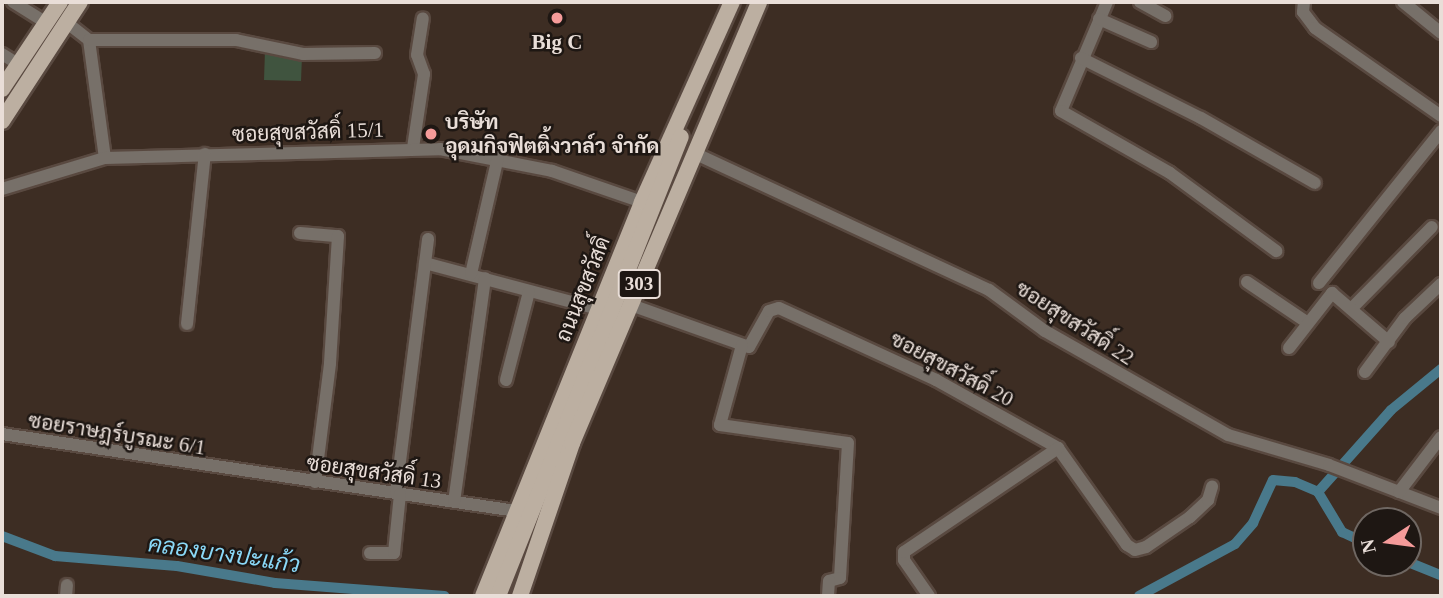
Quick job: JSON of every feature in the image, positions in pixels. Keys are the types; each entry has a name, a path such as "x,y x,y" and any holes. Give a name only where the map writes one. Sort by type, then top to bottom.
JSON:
{"main road":[{"path":"2,89 60,2"},
{"path":"2,121 80,2"},
{"name":"ถนนสุขสวัสดิ์","path":"483,596 642,202 704,57 718,35 732,2"},
{"name":"303","path":"520,596 564,465 759,2"},
{"name":"303","path":"498,596 718,35"}],"street":[{"path":"13,2 46,23"},
{"path":"1107,2 1060,111 1170,173 1276,251"},
{"path":"1140,2 1165,16"},
{"path":"1304,2 1303,12 1315,28 1441,116"},
{"path":"1403,2 1441,33"},
{"name":"ซอยสุขสวัสดิ์ 15/1","path":"413,148 424,74 417,55 423,18"},
{"path":"1099,19 1151,43"},
{"path":"66,22 89,40 236,40 303,54 375,53"},
{"path":"89,40 106,158"},
{"path":"2,54 18,64"},
{"path":"1081,58 1201,118 1315,183"},
{"path":"1319,283 1441,131"},
{"name":"ซอยสุขสวัสดิ์ 15/1","path":"2,189 106,158 413,148 498,157 642,202"},
{"name":"ซอยสุขสวัสดิ์ 22","path":"694,153 970,279 1045,331 1228,435 1441,508"},
{"path":"187,324 205,154"},
{"path":"471,274 498,157"},
{"path":"1351,309 1432,227"},
{"path":"300,233 338,236 330,364 315,482"},
{"path":"370,553 394,553 398,493 428,239"},
{"path":"425,263 598,309"},
{"path":"454,502 485,278"},
{"path":"1247,282 1308,323"},
{"path":"1365,372 1405,318 1441,284"},
{"path":"506,380 529,292"},
{"path":"1289,348 1332,293 1389,342"},
{"path":"631,305 741,345 720,425 848,443 839,578 829,581 828,596"},
{"name":"ซอยสุขสวัสดิ์ 20","path":"741,345 752,346 769,311 779,307 936,380 1058,448 1127,545 1135,550 1190,517 1208,500 1212,488"},
{"name":"ซอยราษฎร์บูรณะ 6/1","path":"2,434 228,470"},
{"path":"1399,492 1441,437"},
{"path":"929,596 904,559 904,552 1058,448"},
{"name":"ซอยสุขสวัสดิ์ 13","path":"228,470 516,511"}],"green space":[{"path":"265,50 302,56 301,81 264,80"}],"waterway":[{"path":"1318,492 1391,410 1441,369"},
{"name":"คลองบางปะแก้ว","path":"1139,596 1235,544 1253,523 1273,480 1295,482 1318,492 1342,532 1352,537"},
{"name":"คลองบางปะแก้ว","path":"2,536 55,556 177,566 275,583 445,596"},
{"name":"คลองบางปะแก้ว","path":"1422,568 1441,575"}],"place":[{"name":"Big C","path":"557,18"},
{"name":"บริษัท อุดมกิจฟิตติ้งวาล์ว จำกัด","path":"431,134"}]}
